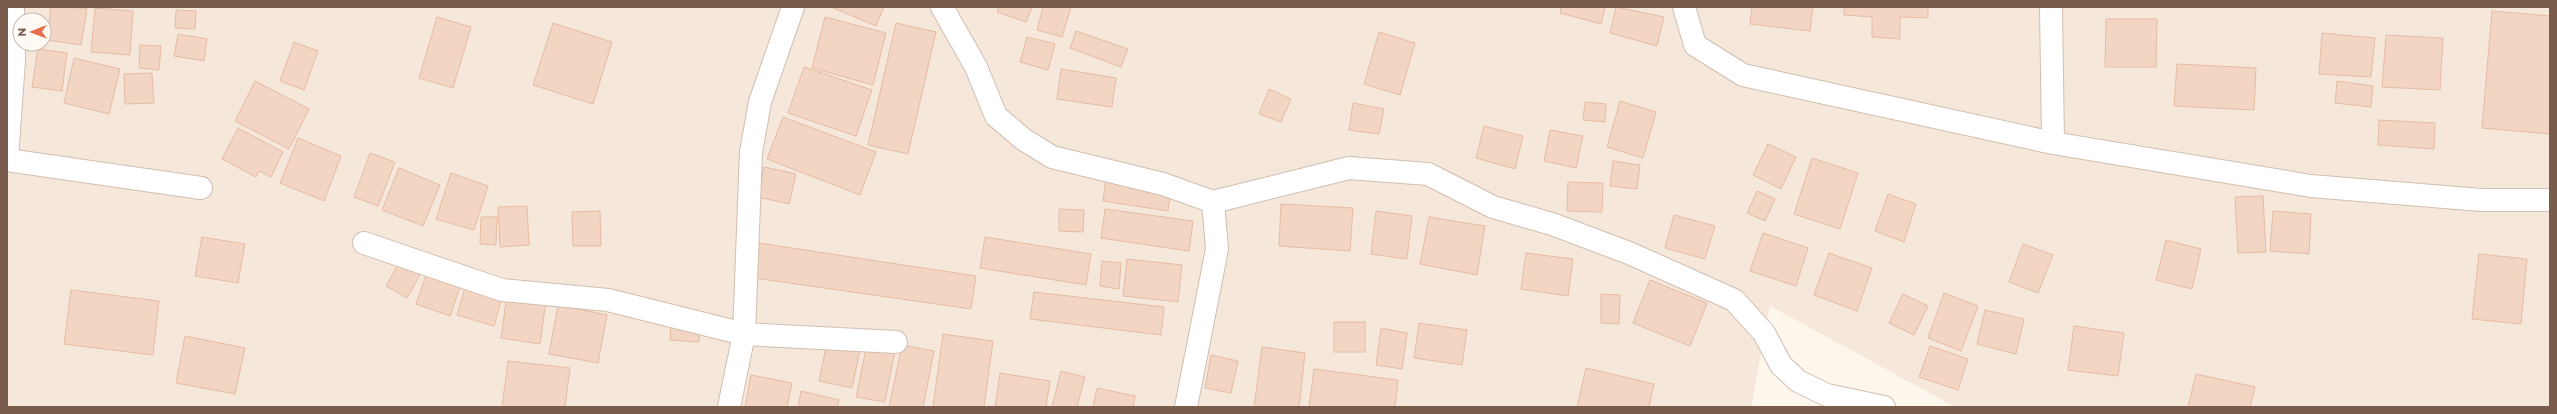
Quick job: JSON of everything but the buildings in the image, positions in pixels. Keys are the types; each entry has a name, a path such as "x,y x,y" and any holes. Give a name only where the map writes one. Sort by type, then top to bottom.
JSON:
{"street":[{"path":"13,7 14,61 7,159 201,188"},
{"path":"729,407 744,334 751,152 760,102 793,7"},
{"path":"942,7 976,67 996,116 1023,139 1052,157 1163,184 1213,202 1349,168 1428,174 1493,207 1552,224 1629,253 1734,300 1764,333 1781,365 1798,380 1827,395 1884,407"},
{"path":"1684,7 1695,45 1742,75 2053,143 2311,186 2481,200 2550,200"},
{"path":"2051,7 2053,143"},
{"path":"1186,407 1217,249 1213,202"},
{"path":"364,243 502,290 608,300 744,334 896,342"}],"shaded area":[{"path":"7,7 2550,7 2550,407 1955,407 1770,306 1751,407 7,407"}]}
